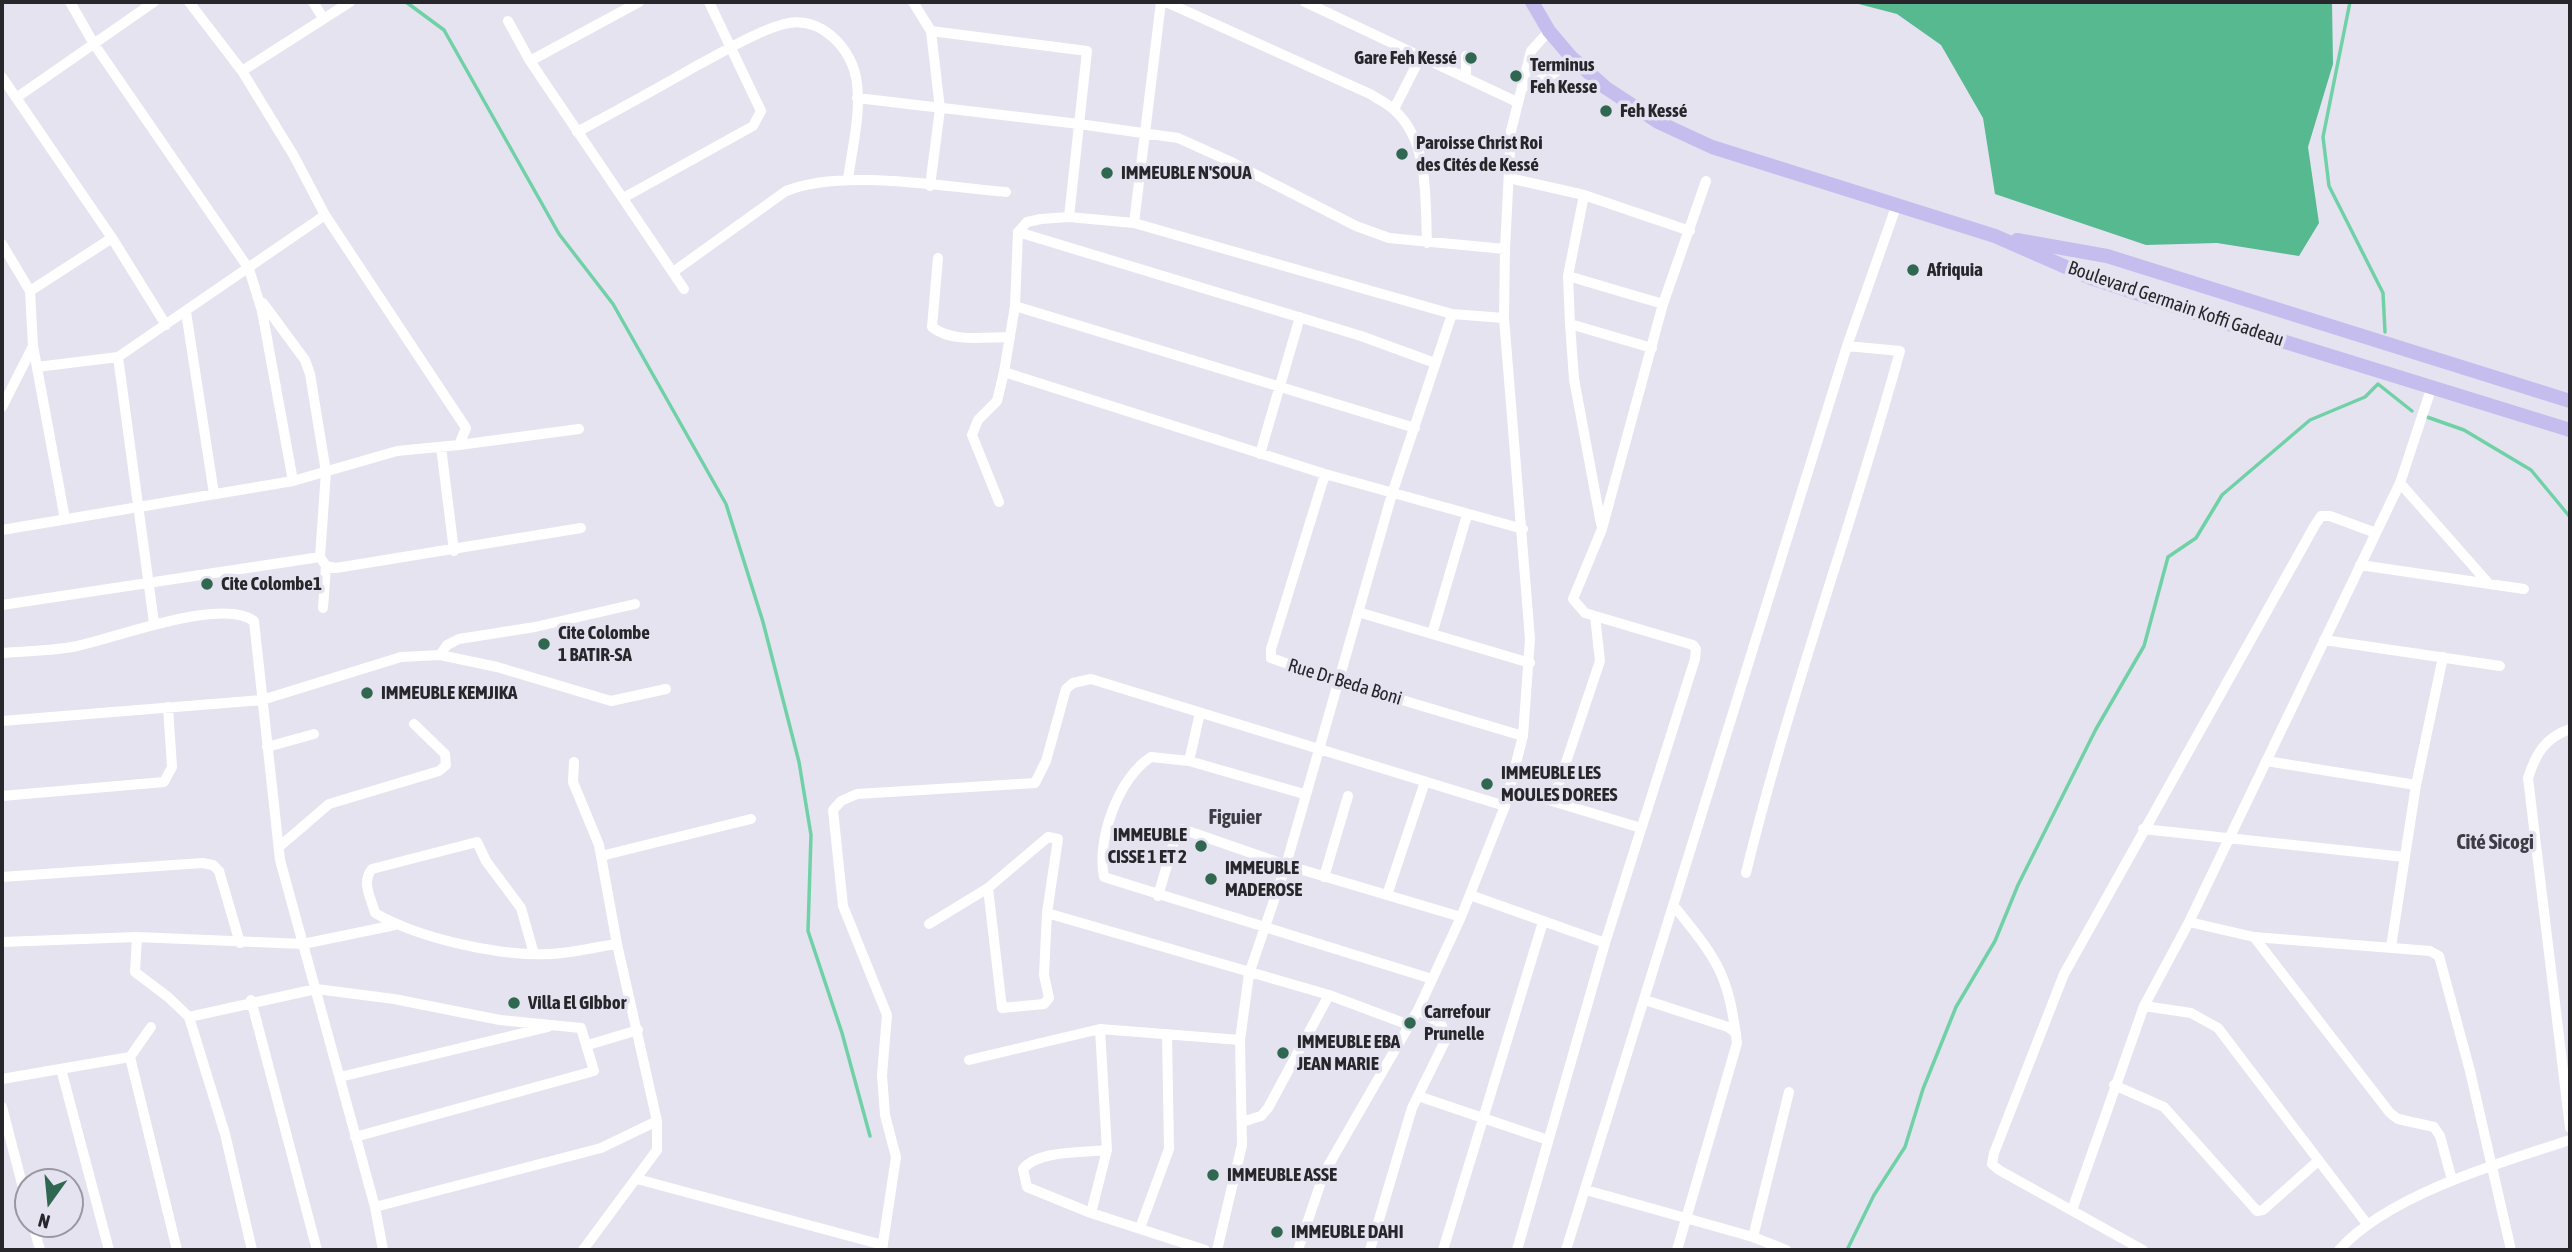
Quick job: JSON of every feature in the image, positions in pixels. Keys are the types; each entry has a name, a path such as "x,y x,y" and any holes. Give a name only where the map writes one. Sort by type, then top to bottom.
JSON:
{"main road":[{"path":"1532,2 1549,31 1571,57 1632,106 1688,136 1756,162 1995,236"},
{"name":"Boulevard Germain Koffi Gadeau","path":"1995,236 2091,278 2570,430"},
{"name":"Boulevard Germain Koffi Gadeau","path":"1995,236 2107,256 2570,401"}],"street":[{"path":"70,2 94,44 249,270 257,295 293,481"},
{"path":"16,98 154,2"},
{"path":"188,2 242,71 294,156 325,215 466,428 459,445"},
{"path":"313,2 323,18"},
{"path":"242,71 350,2"},
{"path":"530,61 639,2"},
{"path":"625,197 753,126 761,110 709,2"},
{"path":"913,2 931,31 940,109 930,186"},
{"path":"1134,223 1163,2 1370,94 1394,109 1415,141 1423,172 1427,243"},
{"path":"1305,2 1427,55 1466,78 1517,102"},
{"path":"508,22 530,61 577,132 625,197 684,289"},
{"path":"577,132 732,47 786,23 809,24 831,34 845,49 854,69 857,98 849,179"},
{"path":"931,31 1087,51 1069,217"},
{"path":"1298,1250 1324,1173 1418,1010 1461,916 1505,806 1523,736 1530,663 1523,529 1504,318 1505,249 1511,131 1531,51 1549,31"},
{"path":"1394,109 1427,55"},
{"path":"1466,56 1466,78"},
{"path":"1523,87 1555,73 1571,57"},
{"path":"2,78 112,238 166,325"},
{"path":"857,98 1178,138 1356,226 1389,238 1505,249"},
{"path":"1509,178 1584,195 1690,231"},
{"path":"673,272 786,191 803,184 849,179 1006,192"},
{"path":"1517,1250 1605,943 1696,649 1585,612 1573,599 1602,529 1663,304 1706,181"},
{"path":"1584,195 1568,275 1570,324 1574,379 1602,529"},
{"path":"1566,1250 1847,346 1897,204"},
{"path":"37,367 118,358 325,215"},
{"path":"999,502 972,435 978,420 997,401 1015,306 1018,232 1027,222 1069,217 1134,223 1452,314 1504,318"},
{"path":"1018,232 1300,317 1435,363"},
{"path":"30,291 112,238"},
{"path":"2,244 30,291 33,346 65,519"},
{"path":"938,258 932,327 941,334 953,336 1010,337"},
{"path":"1568,275 1663,304"},
{"path":"257,295 305,360 326,471 323,608"},
{"path":"1015,306 1415,428"},
{"path":"186,312 214,494"},
{"path":"1217,1250 1242,1145 1241,1040 1249,974 1286,865 1304,794 1392,494 1452,314"},
{"path":"1260,454 1300,317"},
{"path":"1570,324 1652,348"},
{"path":"2,407 33,346"},
{"path":"1746,873 1786,723 1854,511 1900,351 1847,346"},
{"path":"118,358 154,623"},
{"path":"1004,372 1325,474 1523,529"},
{"path":"2072,1210 2144,1006 2189,922 2400,483 2432,386"},
{"path":"2,530 293,481 397,452 579,429"},
{"path":"441,447 454,551"},
{"name":"Rue Dr Beda Boni","path":"1325,474 1271,649 1271,658 1338,681 1523,736"},
{"path":"2400,483 2489,584"},
{"path":"1432,634 1467,515"},
{"path":"2143,1250 1992,1164 2052,999 2143,829 2321,516 2330,516 2376,533"},
{"path":"2,605 149,583 323,562 336,568 454,551 581,528"},
{"path":"2360,565 2524,589"},
{"path":"440,655 446,645 459,639 535,627 635,604"},
{"path":"1358,612 1530,663"},
{"path":"2,653 72,647 154,623 238,613 254,621 279,847 375,1207 383,1250"},
{"path":"1553,801 1600,661 1595,616"},
{"path":"2324,640 2500,666"},
{"path":"2,721 262,700 401,657 440,655 497,667 611,701 666,690"},
{"path":"2391,947 2416,785 2443,657"},
{"path":"637,1179 882,1247 896,1157 885,1115 882,1075 887,1015 843,906 834,849 833,810 841,801 858,794 1035,783 1046,761 1066,689 1084,680 1091,679 1505,806"},
{"path":"2,796 164,782 172,767 168,707"},
{"path":"1189,761 1200,713"},
{"path":"279,847 329,804 439,771 446,765 445,754 414,724"},
{"path":"2570,729 2550,736 2534,759 2528,778 2570,1128"},
{"path":"267,747 314,734"},
{"path":"1304,794 1189,761 1151,757 1128,778 1112,807 1103,856 1104,877 1432,979"},
{"path":"2266,761 2416,785"},
{"path":"574,762 573,782 601,856 617,944 657,1121 657,1150 583,1250"},
{"path":"1387,895 1425,782"},
{"path":"1532,795 1641,828"},
{"path":"1324,877 1348,796"},
{"path":"601,856 751,819"},
{"path":"2143,829 2405,857"},
{"path":"1158,895 1176,834 1182,830 1324,877 1461,916"},
{"path":"929,924 988,888 1048,837 1055,837 1058,847 1047,913 1044,975 1047,1001 1002,1008 988,888"},
{"path":"534,954 522,908 486,861 477,842 372,869 366,880 375,913 395,925 468,945 534,954 617,944"},
{"path":"2,877 202,863 213,865 219,871 240,943"},
{"path":"1470,895 1605,943"},
{"path":"1674,906 1719,963 1728,985 1737,1043 1677,1250"},
{"path":"1047,913 1249,974 1329,995 1409,1026"},
{"path":"1443,1250 1543,922"},
{"path":"2189,922 2254,937 2391,947 2430,951 2440,956 2511,1250"},
{"path":"2,942 137,937 303,944 395,925"},
{"path":"137,937 135,972 168,996 188,1017 225,1134 252,1250"},
{"path":"2254,937 2389,1113 2398,1119 2434,1127 2440,1136 2452,1180"},
{"path":"188,1017 251,1000 316,989 394,999 500,1020 581,1028 594,1071 355,1137"},
{"path":"1242,1122 1261,1116 1268,1108 1329,995"},
{"path":"251,1000 317,1250"},
{"path":"1645,1000 1736,1033"},
{"path":"2144,1006 2191,1013 2218,1028 2368,1224"},
{"path":"1370,1250 1418,1096 1447,1037 1441,1024 1418,1010"},
{"path":"340,1077 558,1025"},
{"path":"2,1079 130,1057 151,1027"},
{"path":"969,1060 1100,1029 1241,1040"},
{"path":"1091,1213 1107,1150 1100,1029"},
{"path":"588,1045 638,1030"},
{"path":"1140,1228 1169,1149 1167,1034"},
{"path":"130,1057 177,1250"},
{"path":"61,1069 109,1250"},
{"path":"2114,1085 2164,1107 2257,1211 2263,1210 2318,1161"},
{"path":"1753,1237 1789,1093"},
{"path":"1418,1096 1548,1140"},
{"path":"2,1107 18,1168"},
{"path":"375,1207 601,1148 657,1121"},
{"path":"2339,1250 2368,1224 2452,1180 2570,1140"},
{"path":"1107,1150 1028,1162 1023,1169 1027,1187 1091,1213 1205,1250"},
{"path":"1586,1190 1753,1237 1786,1250"}],"green space":[{"path":"1851,2 2332,2 2333,64 2308,147 2319,223 2299,256 2217,243 2146,245 1995,194 1983,118 1941,45 1897,14"}],"waterway":[{"path":"406,2 444,30 559,234 613,304 726,504 763,622 799,762 811,835 808,931 842,1033 870,1136"},
{"path":"2350,2 2323,137 2329,186 2383,293 2385,332"},
{"path":"1847,1250 1874,1195 1905,1147 1923,1089 1956,1007 1995,941 2018,885 2096,729 2144,646 2168,557 2196,538 2222,495 2310,420 2365,397 2378,384 2412,411"},
{"path":"2427,417 2464,430 2531,470 2570,517"}],"place":[{"name":"Gare Feh Kessé","path":"1471,58"},
{"name":"Terminus Feh Kesse","path":"1516,76"},
{"name":"Feh Kessé","path":"1606,111"},
{"name":"Paroisse Christ Roi des Cités de Kessé","path":"1402,154"},
{"name":"IMMEUBLE N'SOUA","path":"1107,173"},
{"name":"Afriquia","path":"1913,270"},
{"name":"Cite Colombe1","path":"207,584"},
{"name":"Cite Colombe 1 BATIR-SA","path":"544,644"},
{"name":"IMMEUBLE KEMJIKA","path":"367,693"},
{"name":"IMMEUBLE LES MOULES DOREES","path":"1487,784"},
{"name":"IMMEUBLE CISSE 1 ET 2","path":"1201,846"},
{"name":"IMMEUBLE MADEROSE","path":"1211,879"},
{"name":"Villa El GIbbor","path":"514,1003"},
{"name":"Carrefour Prunelle","path":"1410,1023"},
{"name":"IMMEUBLE EBA JEAN MARIE","path":"1283,1053"},
{"name":"IMMEUBLE ASSE","path":"1213,1175"},
{"name":"IMMEUBLE DAHI","path":"1277,1232"}],"district":[{"name":"Figuier","path":"1235,817"},
{"name":"Cité Sicogi","path":"2495,842"}]}
